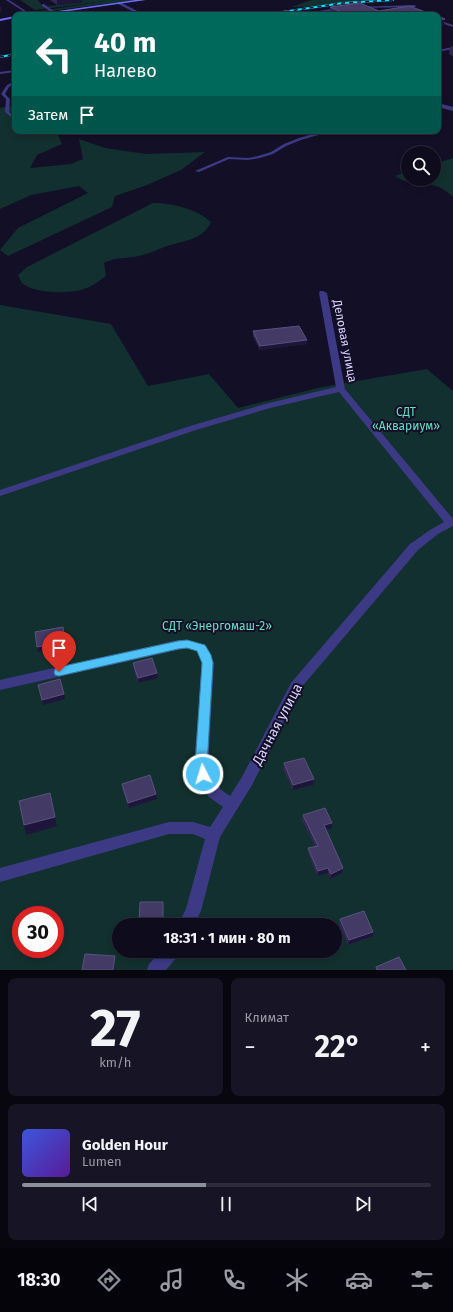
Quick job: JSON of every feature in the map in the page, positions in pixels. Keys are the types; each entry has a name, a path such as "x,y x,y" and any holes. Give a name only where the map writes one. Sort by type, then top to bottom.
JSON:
{"main road":[{"path":"54,12 144,0"},
{"path":"0,20 12,18"}],"street":[{"path":"119,3 137,12"},
{"path":"441,106 453,109"},
{"name":"Деловая улица","path":"324,293 341,389 452,522"},
{"path":"0,493 193,428 268,406 341,389"},
{"name":"Дачная улица","path":"190,918 193,911 213,835 247,781 295,686 414,547 434,532 452,522"},
{"path":"0,685 178,645 187,644 201,648 206,655 208,663 201,766 207,784 214,793 231,805"},
{"path":"0,875 169,828 193,828 213,835"},
{"path":"155,970 166,958"}],"lane":[{"path":"7,0 26,12"},
{"path":"43,5 54,12"},
{"path":"353,7 367,5 415,6"},
{"path":"319,12 339,9"},
{"path":"441,22 453,26"},
{"path":"441,50 453,48"},
{"path":"0,73 12,71"},
{"path":"10,116 7,112 8,100 3,94 8,86 12,84"},
{"path":"197,171 228,158 259,158 272,153 285,145 320,134"}],"green space":[{"path":"20,0 38,0 43,7 83,2 81,0 136,0 33,12 106,1 35,10"},
{"path":"312,0 379,0 291,7"},
{"path":"12,106 12,134 61,134 58,135 62,144 37,155 30,168 71,164 83,159 79,139 105,148 146,154 205,152 181,170 147,185 115,196 112,207 8,256 0,250 18,228 88,193 79,186 31,195 0,209 0,108"},
{"path":"453,158 453,197 446,191 434,186 441,186 441,162"},
{"path":"401,174 401,179 395,176"},
{"path":"153,203 168,204 192,210 211,222 203,233 192,239 143,255 116,259 104,263 106,276 95,284 78,291 52,292 35,289 28,287 22,282 18,275 27,267"},
{"name":"СДТ «Энергомаш-2»","path":"0,305 111,324 148,386 209,374 238,408 322,387 427,369 453,391 453,970 0,970"}],"building":[{"path":"360,3 379,11 409,6 426,12 342,12 330,7"},
{"path":"299,326 307,340 260,346 253,331"},
{"path":"63,627 65,642 37,647 35,632"},
{"path":"152,658 157,673 138,678 133,663"},
{"path":"60,679 64,694 42,700 38,685"},
{"path":"304,758 314,779 293,785 284,763"},
{"path":"150,775 156,794 128,803 122,784"},
{"path":"50,793 55,817 24,825 19,801"},
{"path":"325,808 332,823 324,825 343,868 331,874 328,868 318,871 308,848 318,846 303,815"},
{"path":"140,902 163,902 163,918 139,918"},
{"path":"364,911 373,932 349,940 342,924 342,918"},
{"path":"85,954 112,956 112,958 115,958 113,970 82,970"},
{"path":"399,957 406,970 377,970 376,967"}],"railway":[{"path":"282,12 343,3 393,0"},
{"path":"0,57 12,55"}],"route":[{"path":"59,672 178,645 187,644 201,648 206,655 208,663 201,766 203,774"}],"park label":[{"name":"СДТ «Аквариум»","path":"406,419"}]}
